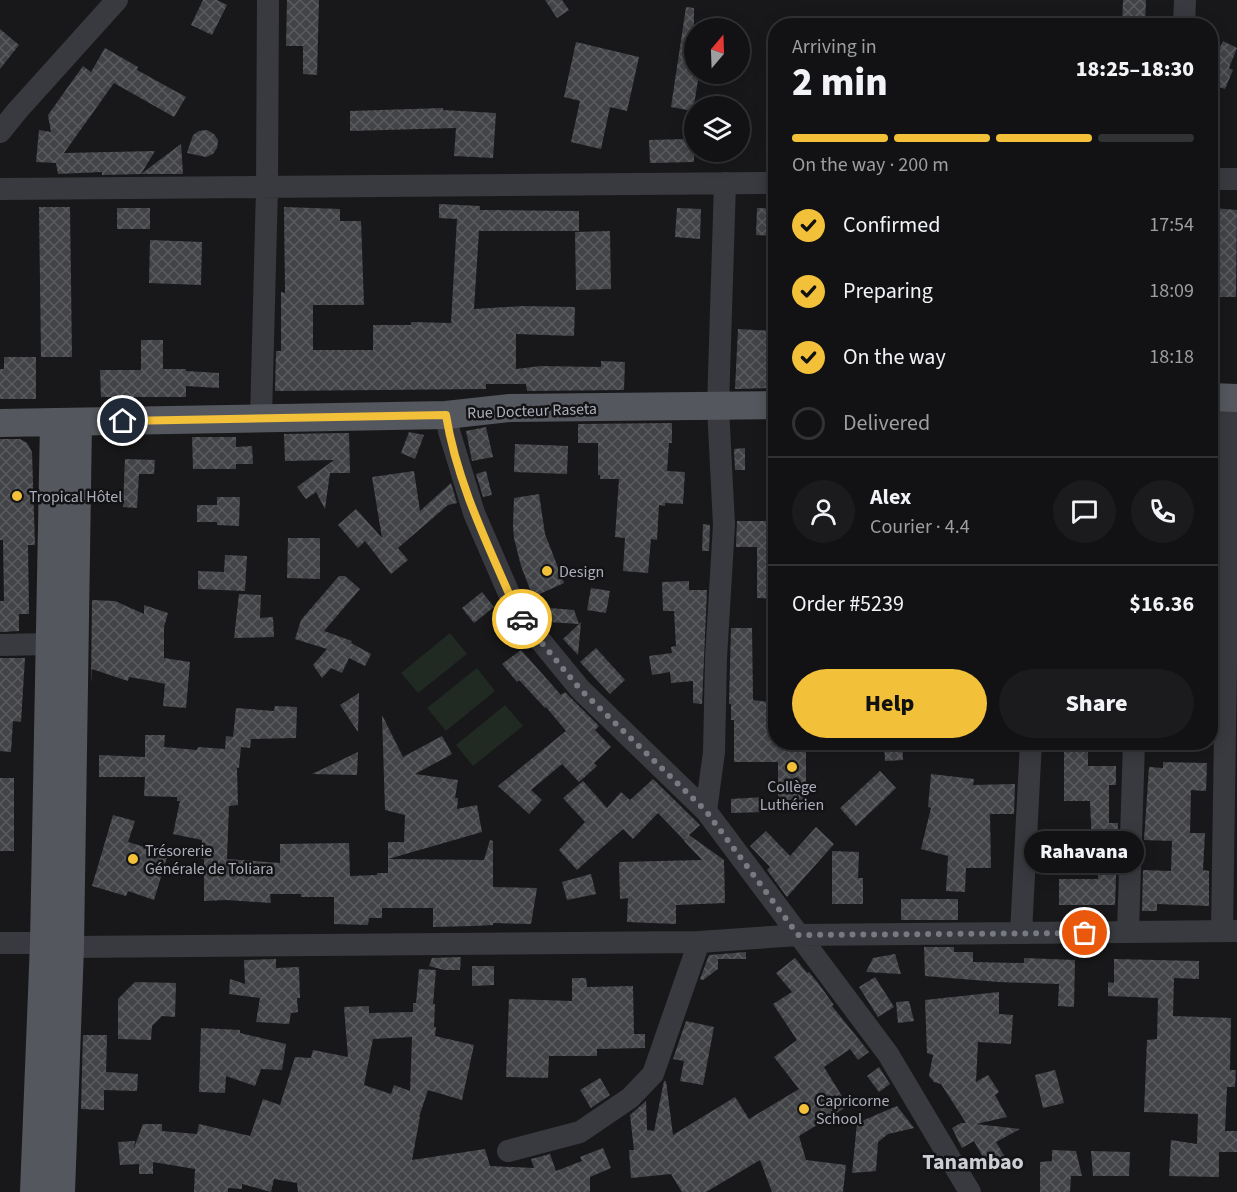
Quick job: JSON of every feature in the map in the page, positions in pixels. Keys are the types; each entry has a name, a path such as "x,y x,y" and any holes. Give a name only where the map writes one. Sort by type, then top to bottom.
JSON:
{"main road":[{"name":"Rue Docteur Raseta","path":"0,423 446,415 510,408 768,405"},
{"path":"61,1192 50,644 66,422"},
{"path":"34,1192 57,945 66,422"}],"street":[{"path":"0,132 117,0"},
{"path":"261,418 267,188 268,0"},
{"path":"1184,18 1185,0"},
{"path":"1218,179 1237,179"},
{"path":"706,811 714,752 716,658 724,525 718,407 725,183"},
{"path":"0,189 768,183"},
{"path":"0,943 57,945 699,942 798,935 1229,931 1226,398"},
{"path":"446,415 474,513 517,612 580,689 706,811 888,1054 970,1192"},
{"path":"0,645 50,644"},
{"path":"1021,933 1031,750"},
{"path":"1128,932 1134,750"},
{"path":"508,1151 580,1132 630,1098 653,1074 699,942"}],"shaded area":[{"path":"450,633 467,654 418,693 401,673"},
{"path":"477,668 495,691 446,731 427,708"},
{"path":"505,705 523,726 473,766 456,745"}],"building":[{"path":"203,0 217,0 227,5 212,35 191,25"},
{"path":"287,0 319,0 317,75 303,74 303,46 286,46"},
{"path":"545,0 562,0 569,10 557,18"},
{"path":"1123,0 1146,0 1145,18 1122,18"},
{"path":"686,7 694,8 694,18 684,18"},
{"path":"684,20 684,84 697,84 695,96 684,96 684,109 671,107"},
{"path":"0,29 19,45 0,69"},
{"path":"1223,41 1237,48 1229,68 1233,70 1225,89 1218,87 1218,51"},
{"path":"576,42 639,57 627,111 610,107 601,149 571,142 580,101 564,97"},
{"path":"105,48 138,67 137,70 186,97 174,117 114,83 64,153 155,151 141,174 102,175 102,172 58,174 56,163 36,162 39,130 51,132 48,115 83,66 91,72"},
{"path":"443,108 443,110 496,113 493,158 454,156 456,128 350,131 350,111"},
{"path":"207,130 218,140 213,154 206,157 187,153 193,135"},
{"path":"684,139 684,162 694,162 650,163 649,140"},
{"path":"181,144 183,174 141,174"},
{"path":"439,204 480,206 480,210 579,211 579,231 479,231 474,309 523,306 575,307 574,336 516,334 516,369 541,366 601,367 601,361 625,362 624,390 527,391 526,384 486,384 486,389 275,391 276,351 281,351 281,292 285,293 284,207 340,209 340,221 361,221 364,305 313,305 313,350 373,350 373,325 411,325 411,322 451,323 457,219 439,218"},
{"path":"39,207 70,207 72,357 41,357"},
{"path":"117,208 150,208 150,229 117,229"},
{"path":"677,208 701,209 700,239 675,237"},
{"path":"757,208 768,209 768,236 756,235"},
{"path":"1218,208 1237,210 1236,297 1218,297"},
{"path":"610,231 611,289 576,290 575,232"},
{"path":"150,240 202,242 201,285 149,283"},
{"path":"738,329 768,331 768,388 735,389"},
{"path":"141,340 163,340 163,369 219,373 219,388 186,386 186,397 101,397 100,370 141,370"},
{"path":"4,357 36,357 36,399 0,399 0,369 4,369"},
{"path":"672,423 672,443 669,443 667,471 685,472 683,504 659,505 657,540 651,539 648,573 623,571 625,538 615,537 619,479 600,479 598,443 578,443 578,424"},
{"path":"486,427 493,457 472,461 466,431"},
{"path":"409,432 424,435 415,459 401,453"},
{"path":"349,433 350,473 330,473 325,509 316,492 306,499 297,487 334,460 285,461 284,434"},
{"path":"192,437 236,437 236,447 252,446 253,464 236,464 236,469 193,469"},
{"name":"Tropical Hôtel","path":"0,439 20,439 27,443 32,452 35,545 28,545 29,614 19,614 19,631 0,632 0,601 4,601 3,540 0,540"},
{"path":"515,444 568,446 567,474 514,472"},
{"path":"745,448 745,470 735,470 734,449"},
{"path":"125,459 155,460 154,474 139,474 137,508 123,507"},
{"path":"414,471 420,511 451,483 457,503 448,505 398,548 408,560 391,574 365,541 358,548 338,525 356,509 382,538 372,477"},
{"path":"486,471 492,495 483,497 476,474"},
{"path":"539,494 545,534 564,583 533,597 521,566 514,538 514,498"},
{"path":"217,497 240,497 239,526 217,525 217,522 197,522 197,505 217,505"},
{"path":"737,521 768,521 768,599 757,598 757,547 736,547"},
{"path":"703,524 710,525 709,551 702,551"},
{"path":"288,538 320,538 320,579 287,578"},
{"path":"225,555 247,556 245,591 198,589 198,571 224,572"},
{"path":"339,576 345,576 360,589 324,631 352,641 351,643 371,654 365,666 349,658 342,673 331,668 322,678 313,665 327,649 295,639 301,620"},
{"path":"689,581 689,590 707,590 702,704 693,703 693,681 671,683 670,672 652,675 649,656 672,653 671,647 676,646 674,611 663,611 662,582"},
{"path":"591,588 610,591 606,613 587,610"},
{"path":"482,592 494,607 474,623 462,608"},
{"path":"239,594 261,595 260,618 273,617 274,637 234,638"},
{"path":"92,600 115,601 144,614 144,605 168,613 164,627 164,658 190,662 186,708 163,706 165,684 129,677 128,681 92,669 91,683"},
{"path":"550,608 574,610 579,624 549,622"},
{"path":"581,622 578,655 563,639"},
{"path":"731,628 752,628 753,700 768,702 768,750 806,750 806,800 778,800 778,762 734,762 734,720 731,720 731,704 729,704"},
{"path":"596,648 625,680 610,694 580,662"},
{"path":"521,650 561,695 565,692 599,726 595,730 611,747 594,763 597,766 579,782 562,764 531,790 542,800 529,814 498,786 566,731 546,707 519,680 517,682 502,664"},
{"path":"0,658 25,658 21,722 13,721 11,752 0,751"},
{"path":"359,693 358,732 340,705"},
{"path":"275,706 297,707 296,738 251,739 250,748 241,747 239,768 237,768 238,805 229,806 227,859 280,863 280,844 349,843 350,876 377,875 377,873 388,873 388,859 484,860 490,840 493,841 493,887 537,888 531,924 493,923 493,925 433,927 433,908 382,908 382,918 369,918 368,925 334,924 334,897 270,894 271,903 204,901 202,840 173,834 180,801 177,801 177,797 144,796 145,777 99,777 99,755 145,757 145,735 165,735 164,747 197,750 198,747 225,749 226,736 233,737 236,708 274,711"},
{"path":"382,715 403,757 442,736 452,754 415,774 458,780 455,798 458,798 457,809 477,805 482,832 388,859 388,842 404,842 405,815 385,810"},
{"path":"884,750 902,750 903,760 885,761"},
{"path":"1064,750 1088,750 1088,766 1116,766 1116,785 1109,785 1109,823 1118,823 1115,905 1059,905 1059,879 1098,879 1098,845 1092,845 1090,801 1064,801"},
{"path":"358,752 357,775 312,774"},
{"path":"1163,762 1207,763 1206,791 1191,790 1190,833 1205,833 1203,870 1209,871 1209,906 1157,904 1157,911 1142,911 1143,870 1171,871 1172,841 1144,840 1149,767 1163,768"},
{"path":"880,771 896,788 856,826 840,808"},
{"path":"931,774 974,779 973,785 1015,784 1014,814 990,814 991,868 966,868 965,892 946,891 948,856 921,849 931,808 928,807"},
{"path":"0,778 14,778 14,851 0,851"},
{"path":"653,779 700,825 689,835 724,860 725,903 676,905 676,924 627,922 628,898 620,899 619,862 702,860 684,841 688,836 684,840 658,813 633,839 623,829 577,870 559,850 585,822 563,798 583,781 607,808 621,792 630,800"},
{"path":"764,797 765,812 731,813 731,799"},
{"name":"Trésorerie Générale de Toliara","path":"113,815 135,821 128,842 168,854 154,900 128,891 126,896 92,886"},
{"path":"816,827 834,844 787,897 767,870 770,867 750,846 766,831 790,856"},
{"path":"832,851 859,852 858,878 863,878 863,904 832,904"},
{"path":"591,874 596,894 567,900 562,882"},
{"path":"901,899 958,899 958,920 901,920"},
{"path":"924,947 954,947 954,952 973,952 973,962 1024,963 1024,958 1075,960 1074,1007 1058,1006 1059,984 925,976"},
{"path":"746,952 746,959 718,959 718,969 703,980 700,979 709,955"},
{"path":"895,954 901,974 866,972 873,958"},
{"path":"461,957 460,970 444,970 429,966 432,958"},
{"path":"795,958 818,983 834,1005 832,1006 869,1052 858,1060 850,1049 824,1067 848,1106 799,1136 806,1160 846,1165 843,1192 772,1192 760,1160 706,1192 682,1192 671,1174 631,1178 629,1150 634,1150 630,1115 646,1101 647,1130 654,1131 664,1081 666,1081 673,1135 735,1097 749,1119 799,1089 774,1057 797,1040 773,1004 792,992 776,973"},
{"path":"276,959 276,968 299,967 298,1012 291,1013 289,1024 256,1022 260,998 229,994 230,979 245,984 244,960"},
{"path":"1114,959 1199,961 1199,979 1174,978 1173,1016 1231,1018 1230,1070 1236,1070 1235,1087 1227,1087 1225,1131 1237,1131 1237,1152 1219,1152 1219,1177 1169,1176 1171,1140 1197,1144 1198,1114 1144,1112 1147,1040 1157,1039 1158,998 1108,996 1108,982 1114,983"},
{"path":"472,966 494,966 494,985 472,986"},
{"path":"419,969 436,970 433,1004 435,1004 435,1036 474,1045 462,1100 428,1090 419,1117 412,1160 485,1149 490,1166 534,1168 531,1159 550,1154 556,1171 582,1161 580,1157 603,1148 611,1168 590,1177 590,1192 298,1192 297,1183 274,1179 271,1192 242,1184 242,1189 228,1188 228,1192 194,1192 195,1169 153,1162 153,1174 139,1174 139,1164 120,1165 118,1142 135,1141 134,1148 143,1124 162,1124 162,1131 197,1134 199,1124 250,1136 263,1099 280,1105 295,1057 311,1058 313,1050 348,1057 344,1007 369,1006 369,1013 413,1012 413,1003 416,1003","holes":["412,1037 410,1091 394,1085 391,1094 364,1085 373,1039"]},
{"path":"875,977 894,1007 878,1017 859,987"},
{"path":"572,978 586,978 587,987 633,986 634,1034 645,1034 645,1048 597,1049 597,1056 549,1056 548,1078 506,1077 509,999 572,1001"},
{"path":"135,982 176,983 175,1017 162,1016 152,1026 151,1040 118,1039 118,999"},
{"path":"999,992 999,1014 1013,1015 1011,1044 978,1042 976,1082 988,1075 999,1092 995,1095 1007,1117 976,1124 1020,1129 996,1142 1005,1157 988,1166 974,1141 962,1148 952,1128 966,1123 941,1084 934,1082 929,1076 933,1055 927,1053 925,1000"},
{"path":"909,1001 914,1021 898,1023 896,1002"},
{"path":"686,1021 714,1027 703,1085 680,1081 684,1061 673,1059"},
{"path":"201,1028 240,1030 240,1033 286,1044 282,1070 261,1069 255,1086 226,1076 225,1093 199,1092"},
{"path":"83,1035 107,1035 106,1072 138,1074 137,1091 104,1090 104,1110 81,1109"},
{"path":"879,1067 890,1084 879,1092 867,1076"},
{"path":"1055,1070 1064,1103 1043,1108 1035,1075"},
{"path":"600,1078 610,1095 591,1108 580,1090"},
{"path":"897,1106 914,1128 888,1134 878,1142 876,1171 852,1173 857,1123"},
{"path":"1052,1150 1076,1151 1082,1176 1071,1176 1070,1192 1040,1192 1040,1162 1052,1161"},
{"path":"1091,1151 1130,1152 1129,1176 1093,1176"}],"way so far":[{"path":"522,619 580,689 706,811 798,935 1085,933"}],"place":[{"name":"Tropical Hôtel","path":"17,496"},
{"name":"Design","path":"547,571"},
{"name":"Collège Luthérien","path":"792,767"},
{"name":"Trésorerie Générale de Toliara","path":"133,859"},
{"name":"Rahavana","path":"1085,933"},
{"name":"Capricorne School","path":"804,1109"}],"district":[{"name":"Tanambao","path":"973,1161"}],"route":[{"path":"123,421 446,415 474,513 522,619"}]}
